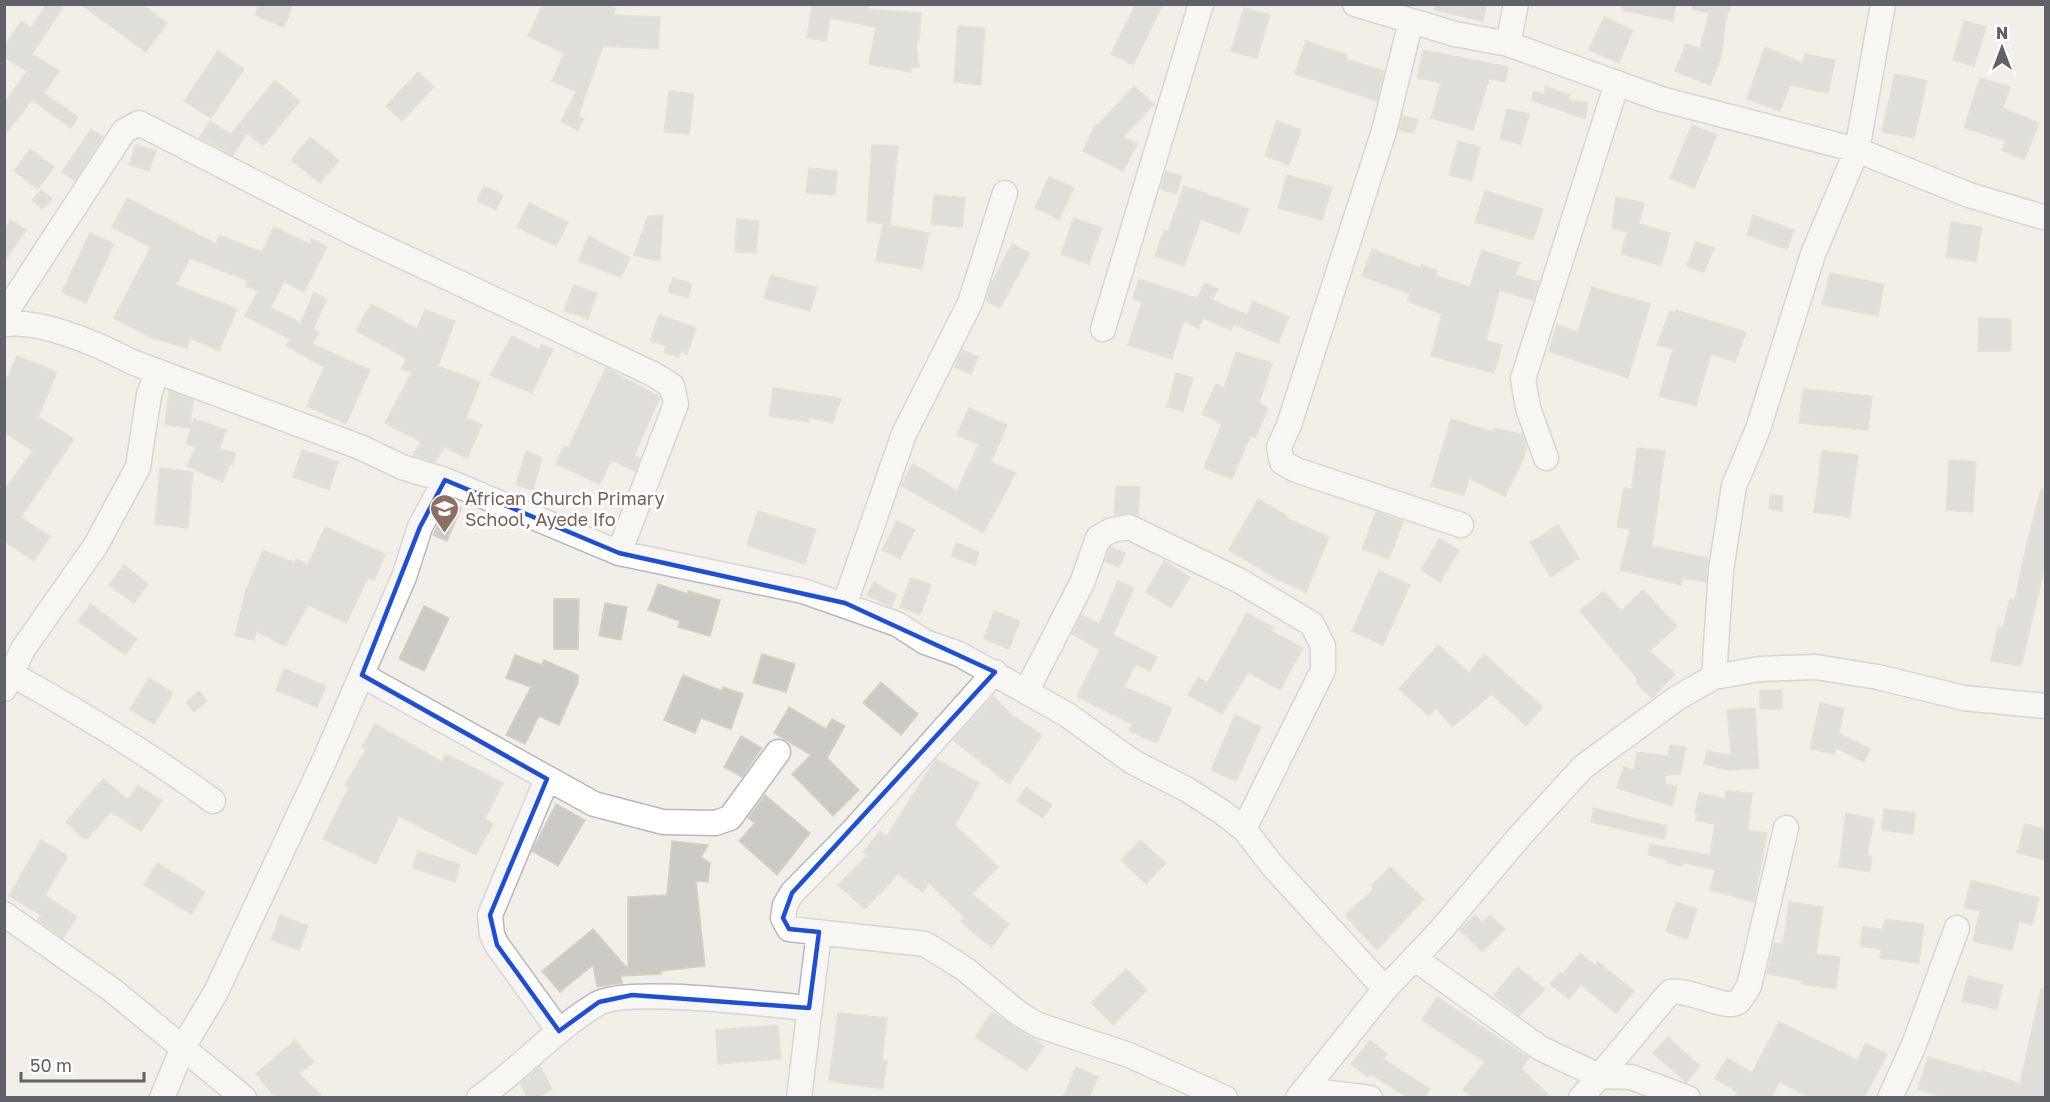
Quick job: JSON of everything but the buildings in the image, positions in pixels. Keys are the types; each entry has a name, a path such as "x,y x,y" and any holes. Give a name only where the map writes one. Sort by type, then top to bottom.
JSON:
{"street":[{"path":"1103,330 1201,4"},
{"path":"1355,4 1455,34 1508,44 1661,99 1857,150 1969,195 2046,218"},
{"path":"1508,44 1516,4"},
{"path":"1714,676 1722,570 1734,486 1758,429 1814,254 1857,150 1878,6"},
{"path":"1411,21 1384,131 1290,425 1279,447 1282,462 1296,470 1461,525"},
{"path":"1546,458 1528,408 1522,380 1617,83"},
{"path":"4,315 124,131 139,123 354,234 653,374 672,386 676,404 619,553"},
{"path":"845,603 904,434 970,303 1005,193"},
{"path":"4,324 19,322 72,336 157,371 360,447 402,466 445,480 619,553 803,591 845,603 897,624 925,642 959,654 995,672 1066,714 1133,762 1186,789 1244,830 1271,864 1385,989"},
{"path":"157,371 149,395 138,467 96,545 23,649 9,682 112,731 213,801"},
{"path":"162,1098 183,1047 221,982 362,675 404,577 420,527 445,480"},
{"path":"1026,692 1082,583 1098,538 1112,530 1129,527 1269,597 1312,624 1323,646 1323,670 1244,830"},
{"path":"1302,1094 1385,989 1583,767 1677,698 1714,676 1760,669 1816,667 1878,677 1964,698 2046,706"},
{"path":"995,672 852,832 792,892 785,905 783,918 789,929 925,944 965,969 1018,1013 1038,1025 1129,1055 1225,1098"},
{"path":"362,675 594,804 663,822 715,824 730,818 778,752"},
{"path":"547,779 490,915 492,935 497,945 559,1031"},
{"path":"1581,1098 1670,992 1682,990 1729,1006 1737,1002 1749,986 1786,828"},
{"path":"4,914 112,990 244,1098"},
{"path":"1890,1098 1957,928"},
{"path":"799,1098 819,932"},
{"path":"1414,957 1540,1048 1599,1076 1631,1077 1688,1098"},
{"path":"479,1098 559,1031 599,1002 632,995 809,1008"},
{"path":"1302,1094 1370,1098"}],"highlighted area":[{"path":"445,480 619,553 845,603 995,672 792,893 783,918 789,929 819,932 809,1008 632,995 599,1002 559,1031 497,945 490,915 547,779 362,675 420,527"}],"place":[{"name":"African Church Primary School, Ayede Ifo","path":"444,534"}]}
